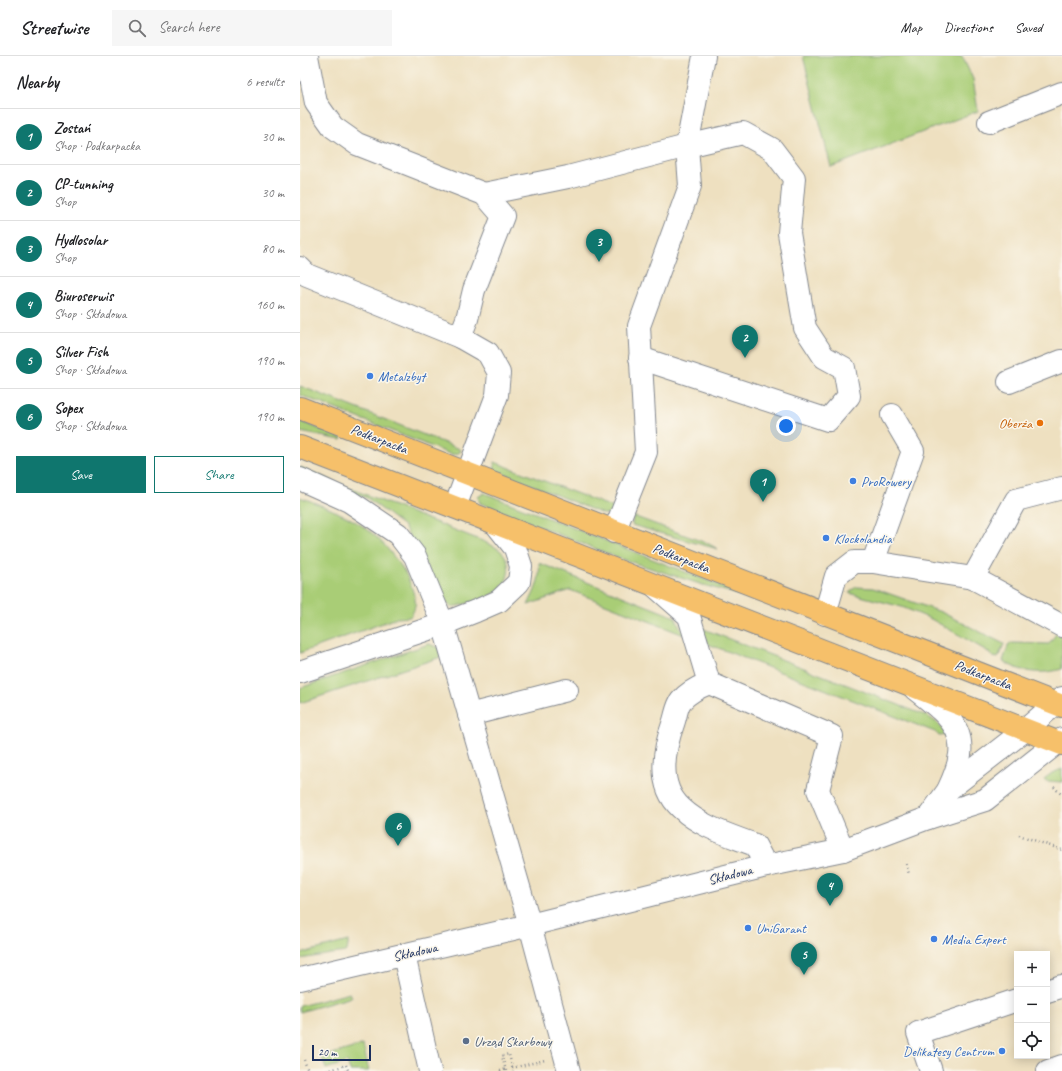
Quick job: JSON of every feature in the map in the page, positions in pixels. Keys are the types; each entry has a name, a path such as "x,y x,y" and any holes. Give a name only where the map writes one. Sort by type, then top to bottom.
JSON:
{"main road":[{"name":"Podkarpacka","path":"300,408 825,614 1060,702"},
{"path":"300,447 1025,730 1061,742"}],"street":[{"path":"307,56 316,103 333,127 357,144 484,194 502,216 474,290 467,319 460,337"},
{"path":"614,532 646,452 639,326 690,186 687,146 704,56"},
{"path":"989,122 1062,93"},
{"path":"484,194 568,178 687,146 743,133 772,149 794,178 789,232 805,328 824,357 844,368 850,396 828,420 640,358"},
{"path":"300,268 307,275 460,337 488,353 499,373 497,395 455,507"},
{"path":"1009,382 1062,361"},
{"path":"873,562 913,451 892,415"},
{"path":"300,479 349,501 398,534 415,556 443,624 530,925 568,1071"},
{"path":"973,578 1016,500 1062,488"},
{"path":"300,672 443,624 499,601 519,582 521,566 516,548 496,523"},
{"path":"825,614 836,576 854,562 873,562 973,578 1062,626"},
{"path":"652,584 689,616 709,683"},
{"path":"766,866 755,845 715,830 696,820 680,807 672,797 668,786 664,763 670,731 681,702 694,690 709,683 832,736 818,790 843,850"},
{"path":"909,684 950,719 958,734 961,747 958,768 949,789 928,818"},
{"path":"469,715 567,690"},
{"path":"949,789 1060,702"},
{"name":"Składowa","path":"300,979 530,925 766,866 843,850 928,818 985,800 1061,742"},
{"path":"404,955 430,1071"},
{"path":"1050,990 1062,986"},
{"path":"931,1071 918,1033 1014,1001"},
{"path":"1048,1071 1062,1066"}],"path":[{"path":"1054,787 1062,795"},
{"path":"1019,835 1062,850"},
{"path":"906,864 908,874"},
{"path":"500,1071 506,1070 502,1056 509,1054 513,1069 549,1059"},
{"path":"304,1060 308,1071"},
{"path":"327,1071 346,1065 348,1070 345,1071"}],"green space":[{"path":"803,56 962,56 973,79 978,111 831,167"},
{"path":"300,386 460,449 461,451 456,454 450,454 300,395"},
{"path":"300,421 342,438 341,440 300,432"},
{"path":"494,462 612,507 614,511 609,514 603,514 495,470"},
{"path":"300,467 498,548 505,556 509,568 504,584 495,593 480,600 453,607 446,603 404,526 367,498 300,472"},
{"path":"484,493 750,598 703,585 619,558 480,503 478,497"},
{"path":"300,497 340,513 374,535 384,545 401,566 410,583 415,597 415,604 410,617 397,618 300,653"},
{"path":"633,516 709,544 718,549 632,525"},
{"path":"539,563 675,617 684,635 570,590 528,605 538,580"},
{"path":"856,587 873,588 941,612 1004,644 998,658 993,657 987,651 931,619 902,607 849,593"},
{"path":"701,628 927,716 939,724 946,735 939,736 935,732 708,644"},
{"path":"1056,634 1062,636 1062,669 1046,672 1031,672 1017,668 1003,661 1008,646 1012,643 1049,644"},
{"path":"429,644 439,648 441,657 300,703 300,688"},
{"path":"1062,769 1062,782 1046,781 1044,779 1052,773"},
{"path":"348,941 347,951 345,952 300,959 300,952 303,953"},
{"path":"350,993 352,997 300,1012 300,1006"},
{"path":"363,1045 369,1071 350,1071 347,1062 326,1069 322,1057"}],"place":[{"name":"Hydlosolar","path":"599,262"},
{"name":"CP-tunning","path":"745,358"},
{"name":"Metalzbyt","path":"370,376"},
{"name":"Oberża","path":"1040,423"},
{"name":"ProRowery","path":"853,481"},
{"name":"Zostań","path":"763,502"},
{"name":"Klockolandia","path":"826,538"},
{"name":"Sopex","path":"398,846"},
{"name":"Biuroserwis","path":"830,906"},
{"name":"UniGarant","path":"748,928"},
{"name":"Media Expert","path":"934,939"},
{"name":"Silver Fish","path":"804,975"},
{"name":"Urząd Skarbowy","path":"466,1041"},
{"name":"Delikatesy Centrum","path":"1002,1051"}]}
